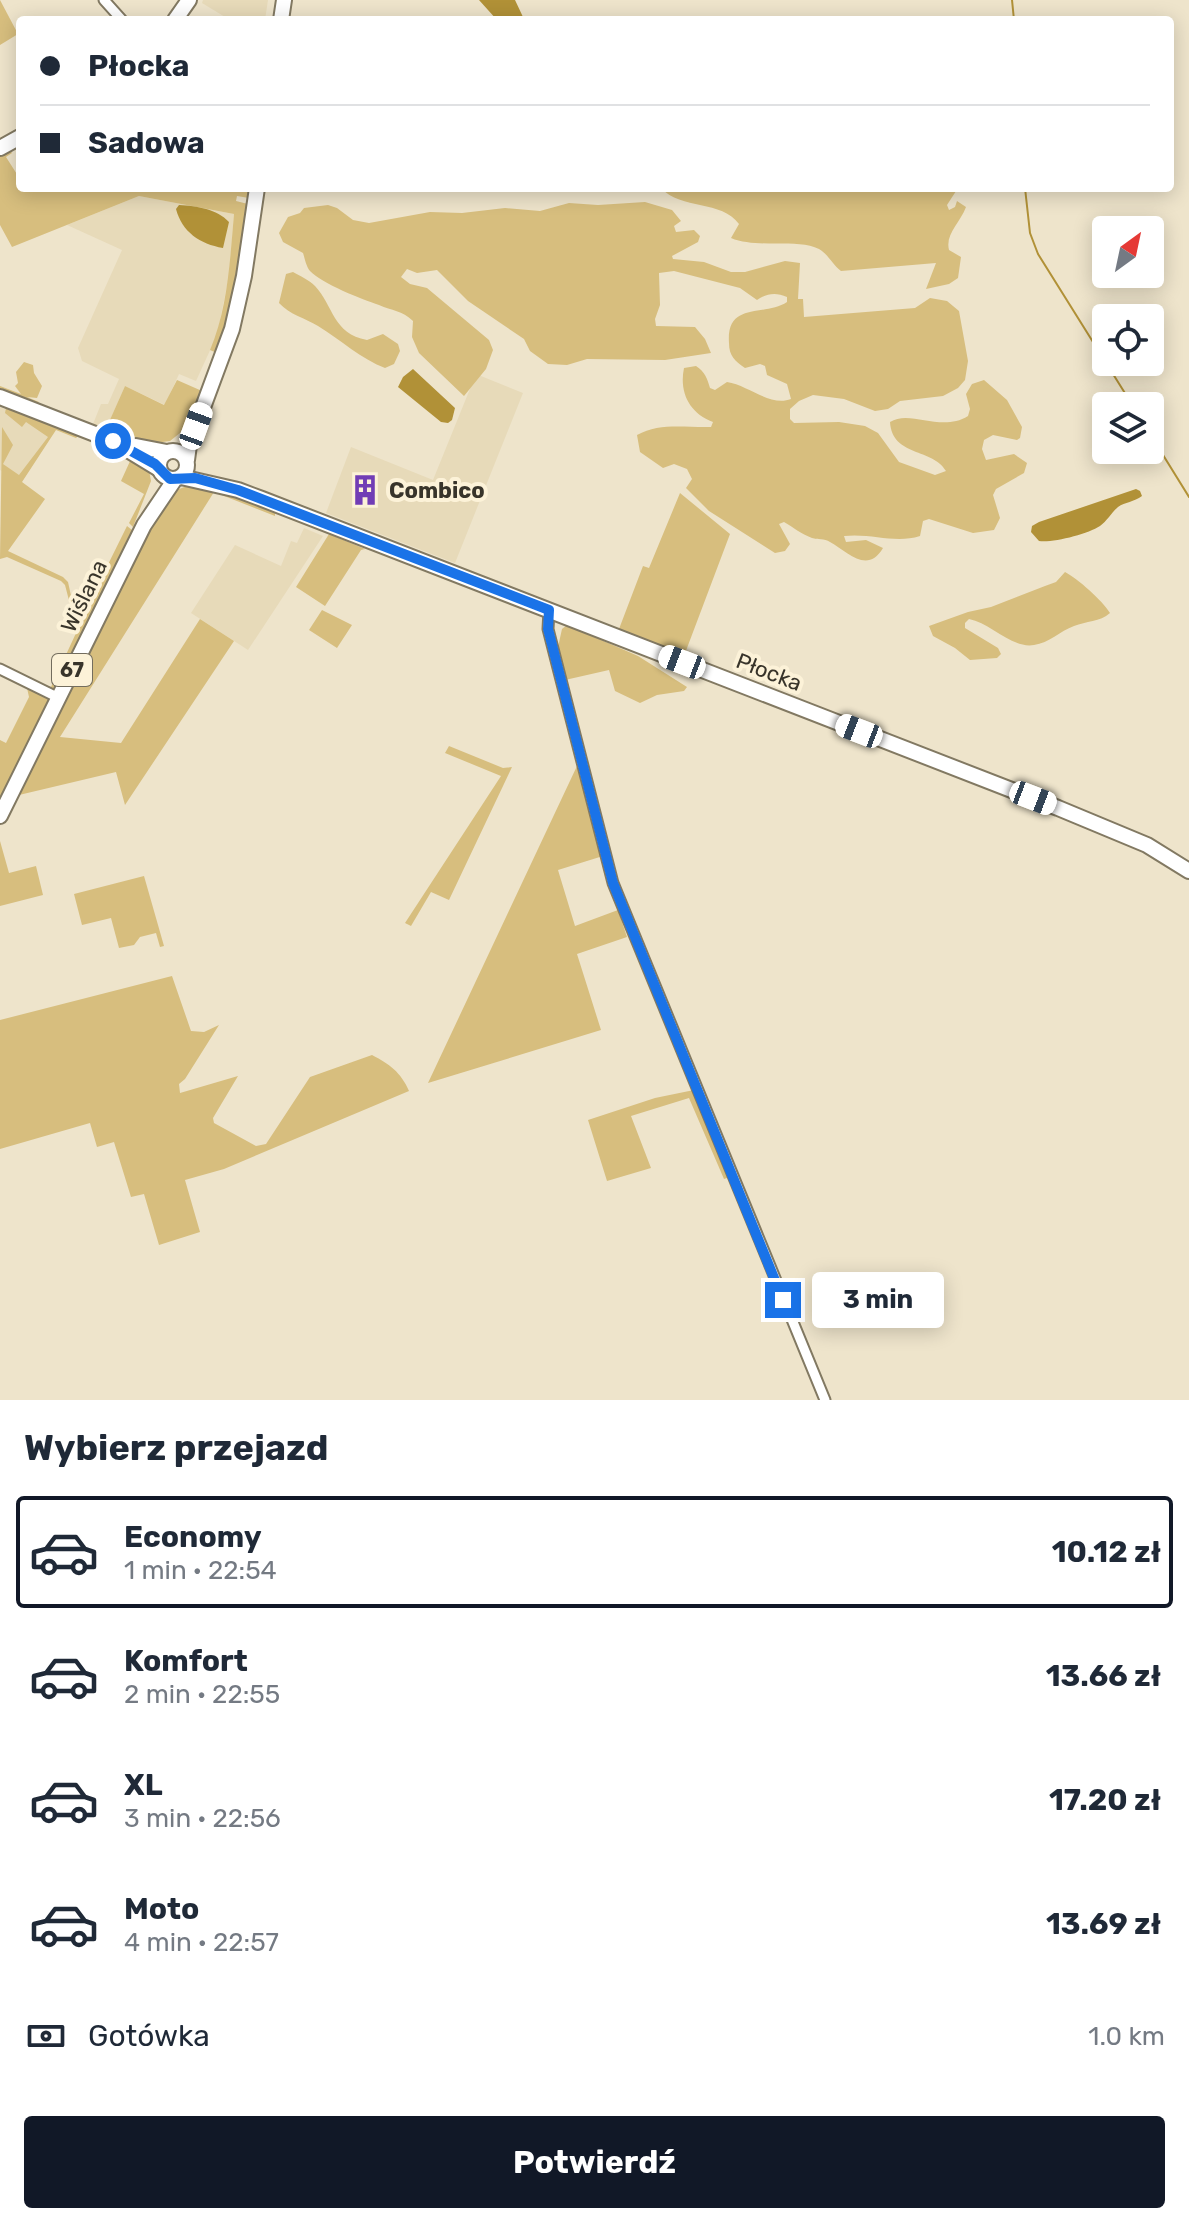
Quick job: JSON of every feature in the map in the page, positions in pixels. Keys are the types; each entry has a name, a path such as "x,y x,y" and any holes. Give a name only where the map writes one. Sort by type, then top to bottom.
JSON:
{"main road":[{"name":"67","path":"178,478 187,469 189,445 225,354 236,316 256,192"},
{"path":"0,397 113,441 148,459 165,477 178,478"},
{"name":"67","path":"159,469 160,459 170,451 201,410"},
{"path":"113,441 148,450 181,453 187,460"},
{"name":"Płocka","path":"187,460 199,470 238,490 1058,808 1147,845 1189,871"},
{"name":"Wiślana","path":"0,816 144,525 158,485 159,469"},
{"name":"Płocka","path":"178,478 238,490"},
{"name":"Wiślana","path":"144,525 178,478"}],"street":[{"path":"104,0 118,16"},
{"path":"549,610 548,629 613,883 825,1400"},
{"path":"0,669 59,698"}],"shaded area":[{"path":"0,0 16,35 0,45"},
{"path":"203,0 268,0 266,16 223,16 202,3"},
{"path":"479,0 515,0 523,16 493,16"},
{"path":"9,149 12,153 6,157 16,173 16,192 250,192 249,198 237,196 236,201 248,204 235,292 219,354 210,350 224,300 234,214 139,196 12,247 0,225 0,152"},
{"path":"666,192 955,192 947,205 949,210 955,207 957,201 966,207 948,244 949,250 961,257 958,278 949,284 926,289 936,263 841,271 822,251 810,246 753,243 731,238 739,224 732,216"},
{"path":"139,196 234,214 229,276 217,335 196,381 179,374 165,405 125,386 106,429 93,424 101,404 108,404 119,379 82,361 78,348 122,250 67,225"},
{"path":"645,202 672,210 681,221 674,226 676,232 694,230 700,236 698,242 672,256 673,259 704,262 731,272 745,272 785,261 800,263 798,299 803,299 804,317 915,308 930,298 947,301 959,311 968,361 965,380 958,388 943,396 900,401 888,409 875,411 844,399 813,395 790,409 790,419 794,423 839,422 865,426 878,433 899,462 935,475 946,471 932,459 898,441 892,433 890,422 907,418 958,421 968,416 970,409 966,394 972,384 984,380 1007,400 1022,427 1017,440 993,435 984,440 982,449 986,460 1014,454 1027,463 1024,473 996,489 993,495 1000,518 994,530 973,533 929,519 923,521 920,536 911,538 844,536 846,542 866,540 883,548 877,556 864,560 828,541 814,539 784,522 779,524 790,544 785,551 775,553 709,511 686,488 692,479 687,469 674,464 663,468 640,452 637,435 646,431 664,427 711,427 713,422 698,413 688,401 683,385 684,368 696,366 710,388 715,390 727,382 767,398 791,399 787,384 767,375 765,366 760,364 745,368 731,355 729,348 734,321 749,312 787,302 787,297 772,294 757,300 740,288 674,271 659,273 660,305 656,326 695,327 711,353 665,360 587,359 567,365 548,364 530,351 524,339 468,301 437,270 417,273 407,269 401,277 410,284 427,288 489,340 493,350 486,369 464,396 419,353 412,337 413,321 409,317 353,295 316,276 309,269 303,253 283,242 279,233 288,217 304,208 328,205 353,220 369,223 430,212 462,213 505,208 540,211 569,203"},
{"path":"179,205 213,211 229,222 223,248 200,240 187,230 176,209"},
{"path":"293,272 315,286 347,332 367,340 383,334 398,344 400,351 394,364 385,368 376,364 283,307 279,303 286,274"},
{"path":"24,362 33,365 42,386 37,398 27,397 39,402 36,405 0,392 0,386 21,394 15,386 18,383 16,372"},
{"path":"413,369 455,408 448,423 441,422 398,387 403,377"},
{"path":"476,374 523,393 455,563 326,513 351,447 433,480"},
{"path":"177,380 202,391 198,405 180,433 170,441 147,444 105,431 125,386 164,405"},
{"path":"0,407 56,429 21,483 0,470"},
{"path":"6,408 78,436 76,438 56,430 22,482 45,499 8,551 63,577 68,582 75,614 82,617 127,526 132,530 54,690 44,688 42,684 51,687 77,631 65,585 7,557 0,559 2,427 13,445 3,464 19,475 48,437 26,422 22,427 5,413"},
{"path":"131,459 149,470 151,481 133,527 129,523 144,494 121,481"},
{"path":"187,486 208,489 231,496 275,513 275,516 214,492 60,737 121,743 200,619 234,641 125,805 116,772 19,795 135,554 174,491"},
{"path":"1136,489 1142,496 1118,507 1095,529 1045,541 1039,541 1031,532 1032,526 1039,522"},
{"path":"680,493 730,534 684,656 619,629 643,566 649,568"},
{"path":"304,528 323,536 248,650 191,613 235,545 281,566 291,541 297,543"},
{"path":"329,534 365,549 361,550 325,606 296,587"},
{"path":"1065,572 1089,590 1110,613 1034,645 1010,640 969,619 965,628 998,648 1001,654 997,658 970,660 933,636 929,626 1056,582"},
{"path":"322,610 352,625 337,648 309,630"},
{"path":"567,625 638,656 687,687 684,691 657,695 640,703 615,691 609,670 565,680 558,647 562,629"},
{"path":"27,688 52,700 0,804 0,740 6,743 29,697"},
{"path":"449,746 503,768 512,767 449,900 431,892 411,926 405,923 501,776 445,753"},
{"path":"577,766 603,856 558,870 575,926 618,910 627,937 577,954 601,1030 428,1083"},
{"path":"0,841 9,873 36,866 43,895 0,906"},
{"path":"144,876 164,946 160,947 156,933 140,937 134,945 119,948 111,918 82,925 74,894"},
{"path":"172,976 191,1031 204,1032 219,1025 179,1084 180,1093 238,1076 213,1118 214,1123 256,1146 266,1144 310,1077 372,1055 394,1069 409,1091 224,1169 185,1180 200,1232 159,1245 144,1194 131,1197 114,1142 97,1147 90,1123 0,1149 0,1020"},
{"path":"694,1090 730,1177 724,1179 689,1098 631,1116 651,1168 607,1181 588,1120 655,1098"}],"waterway":[{"path":"1012,0 1014,16"},
{"path":"1025,192 1030,233 1038,254 1124,392"},
{"path":"1164,457 1189,497"}],"place":[{"name":"Combico","path":"365,490"}],"route":[{"path":"113,441 155,464 170,479 195,478 238,490 549,610 548,629 613,883 783,1300"}]}
